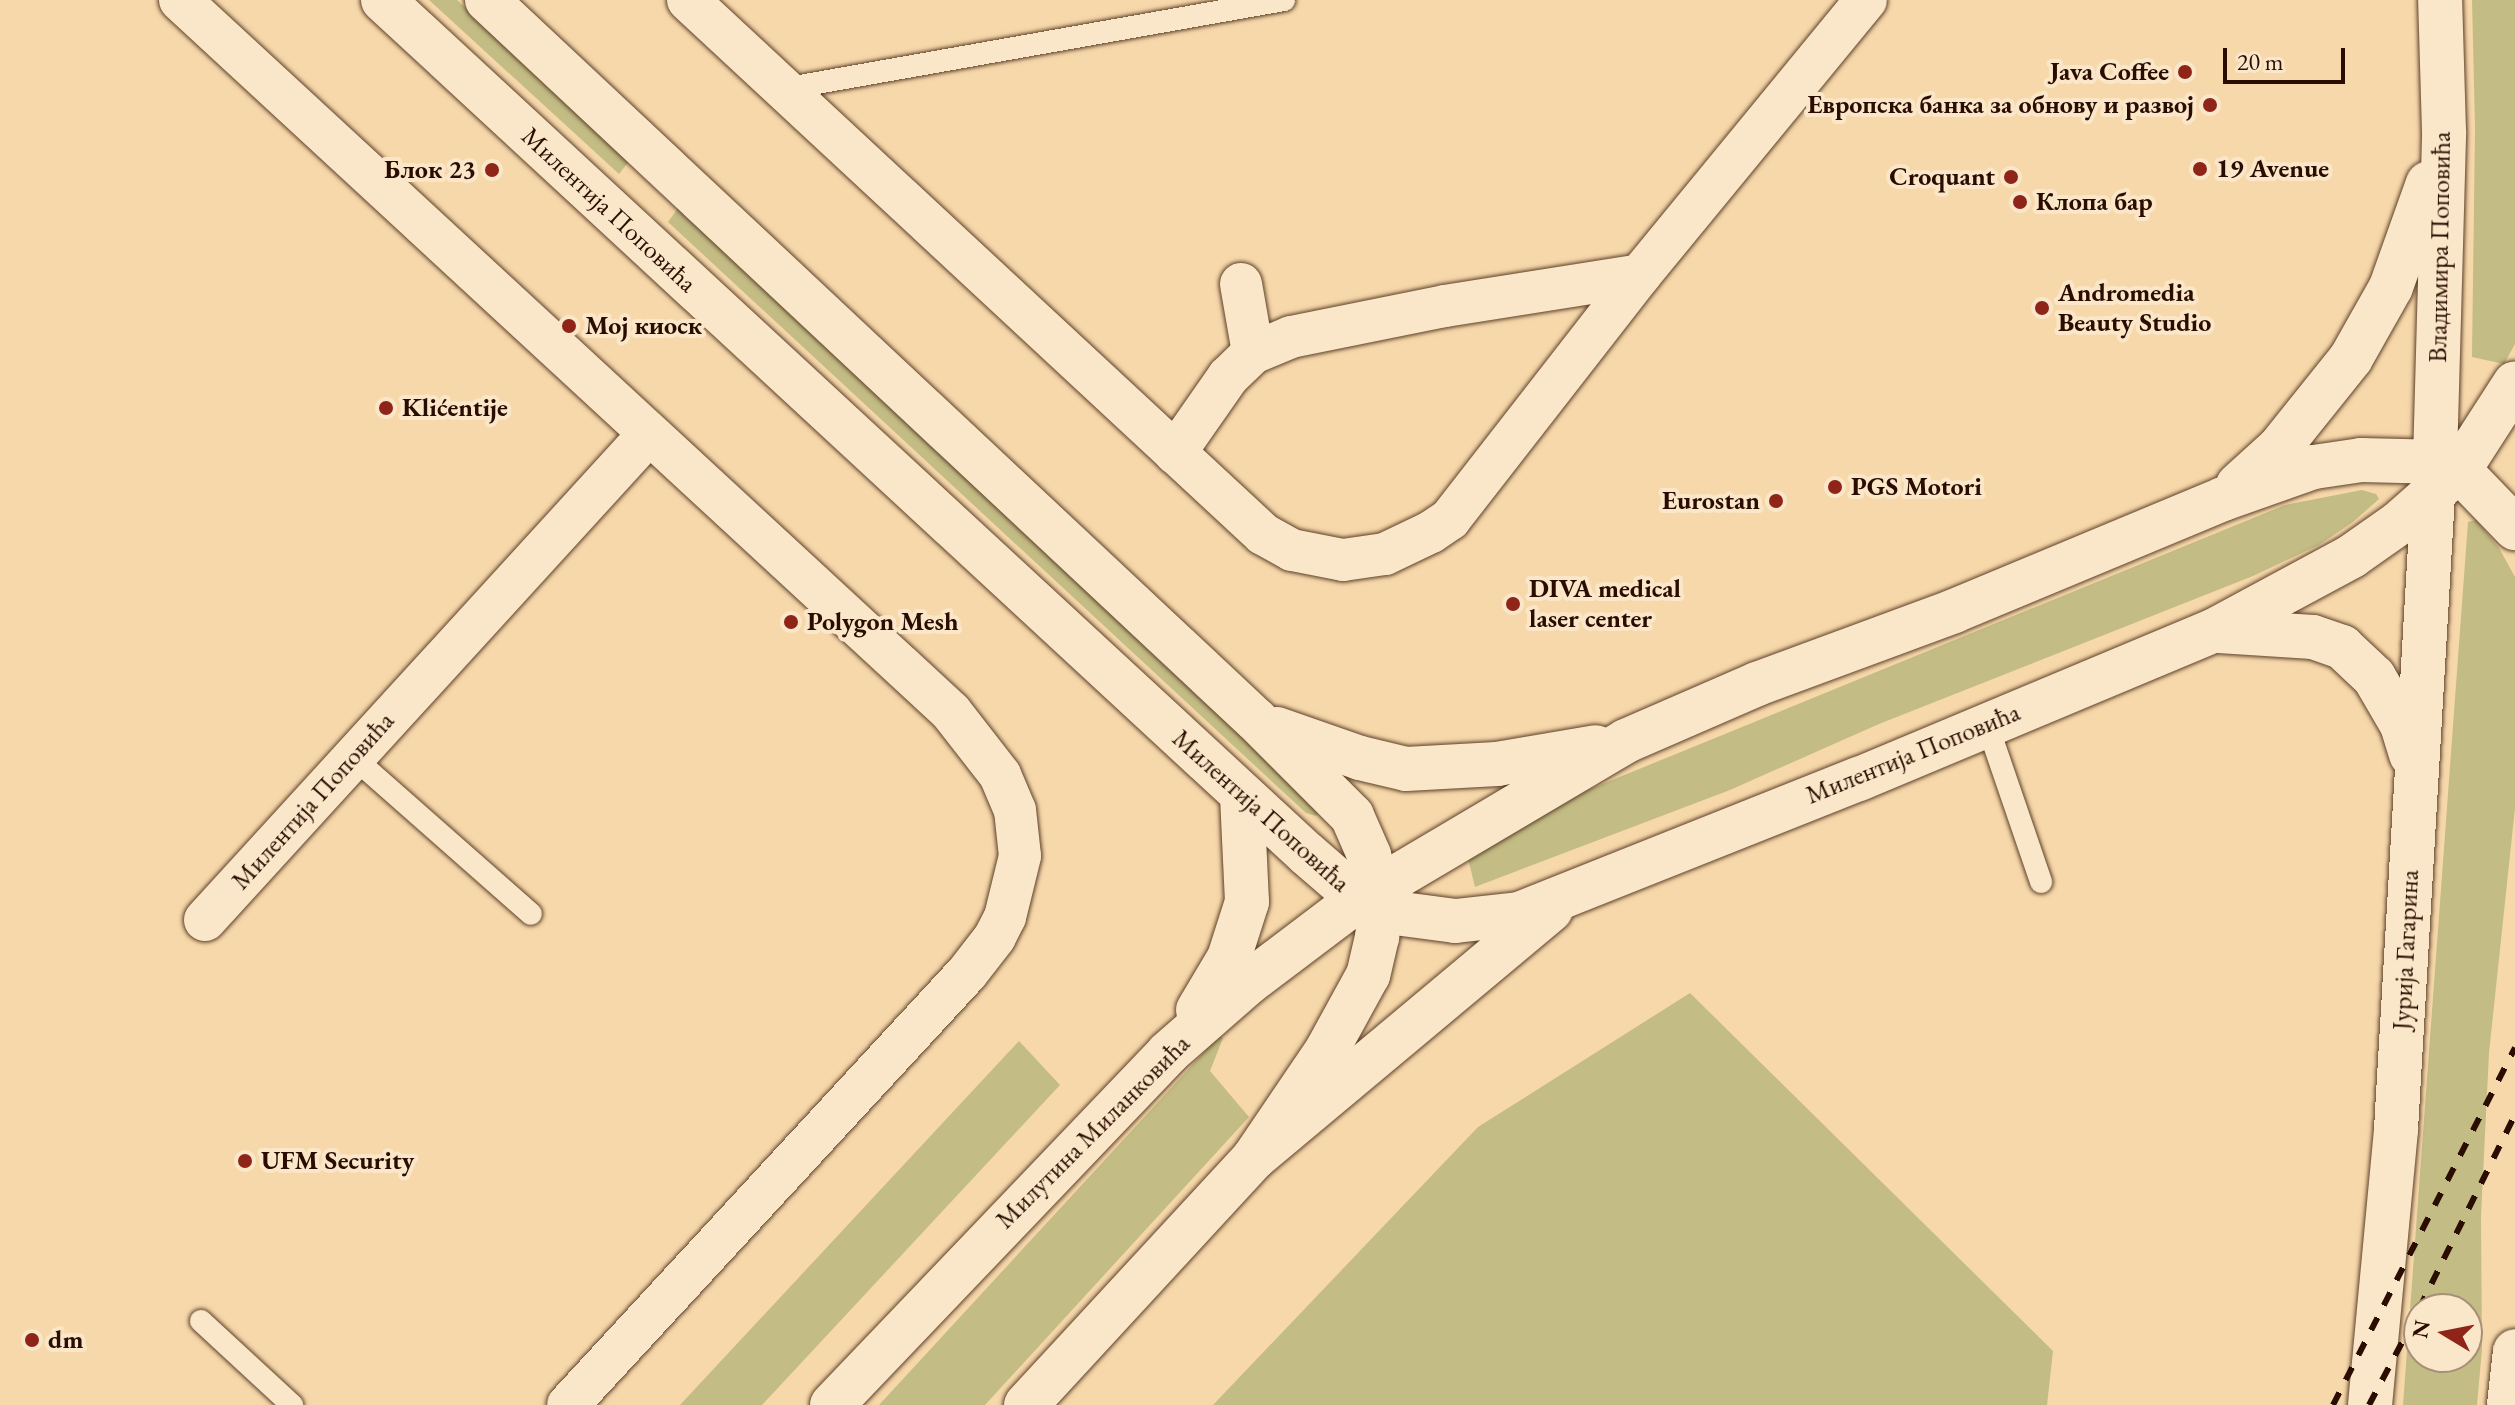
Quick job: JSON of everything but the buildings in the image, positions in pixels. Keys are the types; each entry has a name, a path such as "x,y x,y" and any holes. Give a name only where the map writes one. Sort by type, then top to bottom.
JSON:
{"street":[{"path":"180,0 951,712 975,739 1009,793 1015,810 1020,856 1005,917 967,973 568,1405"},
{"name":"Милентија Поповића","path":"383,0 1242,796 1372,898 1421,917 1486,920 1519,914 1569,896 2213,631 2352,556 2442,475 2515,383"},
{"path":"487,0 1256,720 1352,816 1372,898 1368,975 1327,1050 1254,1158"},
{"path":"688,0 781,90 1263,534 1292,550 1343,560 1385,554 1431,532 1450,519 1640,275 1866,0"},
{"name":"Владимира Поповића","path":"2440,0 2444,131 2442,475"},
{"path":"2223,499 2279,448 2322,399 2378,315 2416,223 2444,131"},
{"path":"1175,453 1228,377 1253,353 1291,337 1430,309 1640,275"},
{"path":"1241,284 1253,353"},
{"name":"Милентија Поповића","path":"205,920 649,434"},
{"name":"Милентија Поповића","path":"1372,898 1626,741 1757,684 1954,611 2223,499 2314,467 2361,460 2442,475"},
{"path":"2442,475 2515,528"},
{"name":"Јурија Гагарина","path":"2370,1405 2396,1129 2416,772 2442,475"},
{"path":"2213,631 2275,632 2313,637 2342,647 2374,677 2393,707 2416,772"},
{"path":"1256,720 1360,758 1416,770 1497,764 1626,741"},
{"path":"1168,1053 1209,995 1239,932 1247,902 1242,796"},
{"path":"1026,1405 1254,1158 1569,896"},
{"name":"Милутина Миланковића","path":"832,1405 1168,1053 1248,983 1372,898"},
{"path":"2509,1405 2515,1351"}],"lane":[{"path":"781,90 1284,0"},
{"path":"1987,724 2041,882"},
{"path":"353,757 531,914"},
{"path":"201,1321 292,1405"}],"shaded area":[{"path":"429,0 457,0 630,160 619,174"},
{"path":"2472,0 2515,0 2515,344 2504,364 2472,357 2475,128"},
{"path":"681,204 1310,789 1319,811 1316,816 1306,813 668,222"},
{"path":"2362,490 2376,494 2379,499 2353,522 2319,545 2253,576 1879,724 1730,790 1475,887 1467,854 1578,794 2285,505"},
{"path":"2476,520 2499,548 2515,577 2515,808 2489,1053 2481,1216 2482,1293 2411,1293 2468,522"},
{"path":"1690,993 2053,1351 2047,1405 1213,1405 1478,1127"},
{"path":"1219,1036 1223,1038 1210,1071 1249,1117 985,1405 879,1405"},
{"path":"1019,1041 1060,1085 762,1405 680,1405"},
{"path":"2405,1373 2480,1373 2477,1405 2403,1405"}],"railway":[{"path":"2333,1405 2515,1048"},
{"path":"2427,1293 2515,1115"},
{"path":"2369,1405 2403,1340"}],"place":[{"name":"Java Coffee","path":"2185,72"},
{"name":"Европска банка за обнову и развој","path":"2210,105"},
{"name":"19 Avenue","path":"2200,169"},
{"name":"Блок 23","path":"492,170"},
{"name":"Croquant","path":"2011,177"},
{"name":"Клопа бар","path":"2020,202"},
{"name":"Andromedia Beauty Studio","path":"2042,308"},
{"name":"Мој киоск","path":"569,326"},
{"name":"Klićentije","path":"386,408"},
{"name":"PGS Motori","path":"1835,487"},
{"name":"Eurostan","path":"1776,501"},
{"name":"DIVA medical laser center","path":"1513,604"},
{"name":"Polygon Mesh","path":"791,622"},
{"name":"UFM Security","path":"245,1161"},
{"name":"dm","path":"32,1340"}]}
